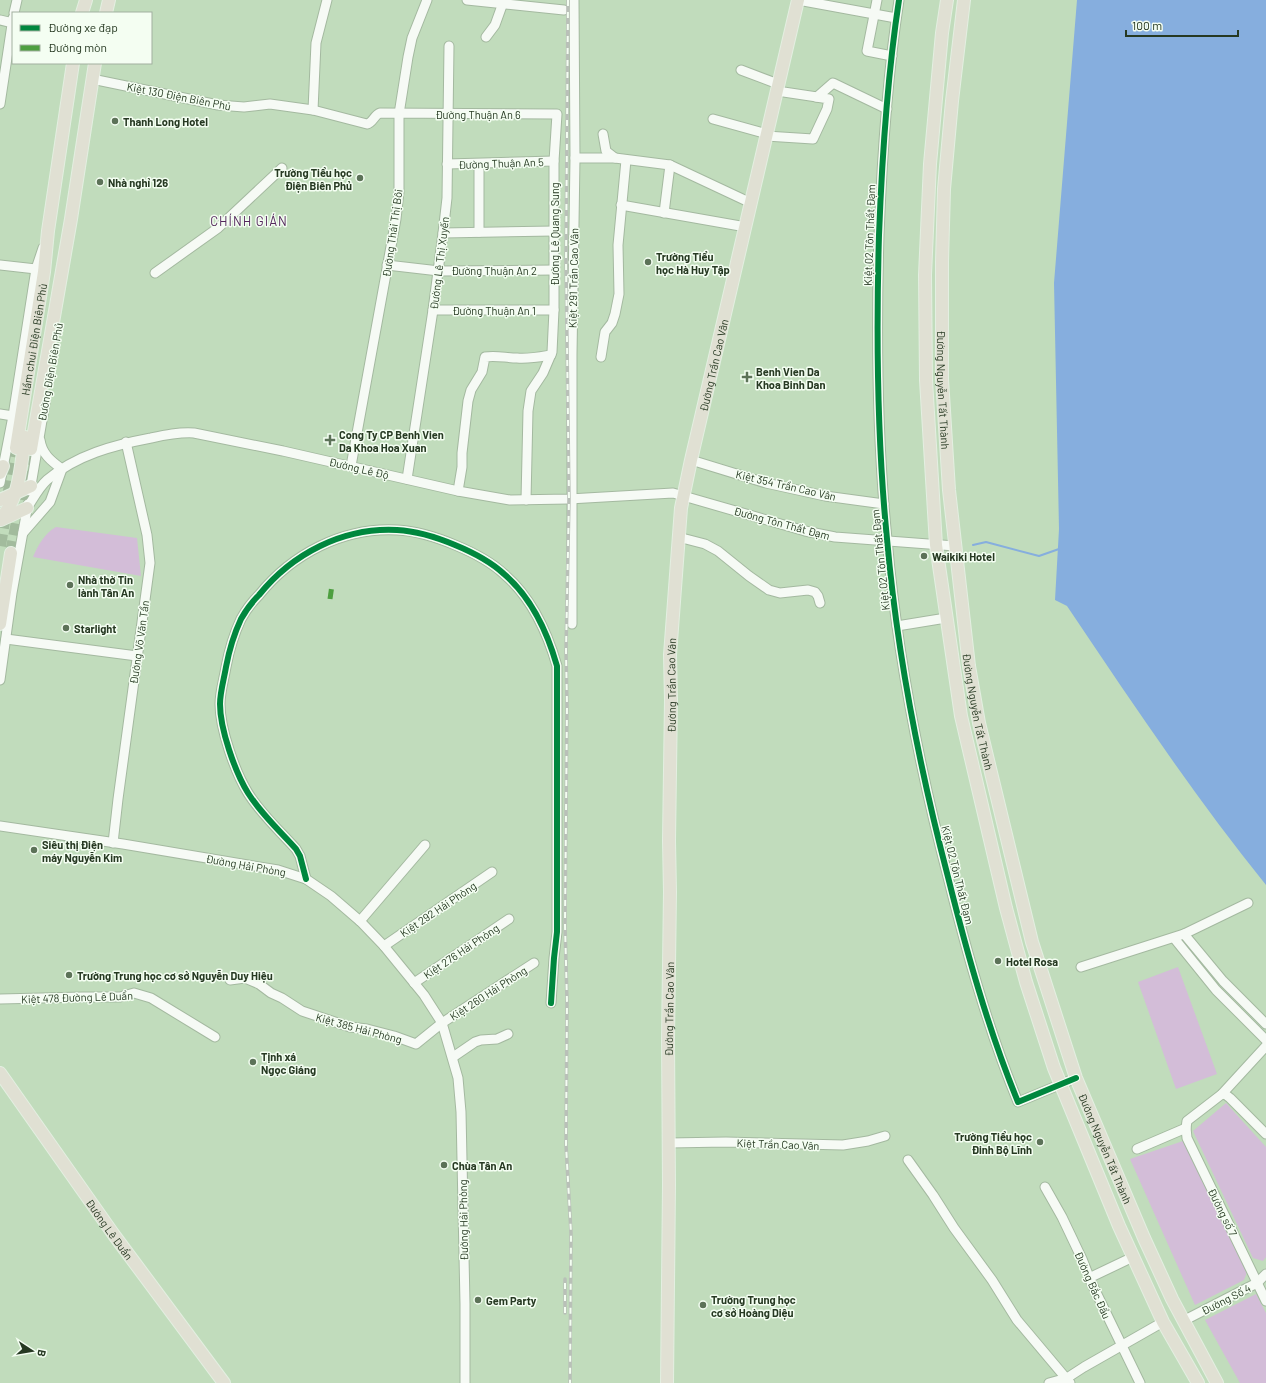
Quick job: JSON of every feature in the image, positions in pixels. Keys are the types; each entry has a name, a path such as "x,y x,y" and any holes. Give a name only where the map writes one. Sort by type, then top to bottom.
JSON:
{"main road":[{"path":"82,12 86,0"},
{"path":"106,12 109,0"},
{"name":"Đường Trần Cao Vân","path":"667,1383 670,655 678,537 683,496 690,460 746,227 798,0"},
{"name":"Đường Nguyễn Tất Thành","path":"947,0 942,33 930,164 926,262 926,380 936,545 961,716 1006,908 1023,970 1060,1085 1119,1226 1163,1322 1198,1383"},
{"name":"Đường Nguyễn Tất Thành","path":"964,0 952,101 944,189 942,262 942,379 949,490 955,546 969,666 979,723 1032,942 1076,1078 1144,1238 1181,1317 1217,1383"},
{"path":"942,33 959,35"},
{"path":"48,231 73,64"},
{"name":"Đường Điện Biên Phủ","path":"66,248 95,64"},
{"name":"Hầm chui Điện Biên Phủ","path":"16,448 44,272 48,231"},
{"path":"0,519 9,508 16,493 53,271 66,248"},
{"name":"Hầm chui Điện Biên Phủ","path":"31,449 66,248"},
{"path":"926,262 942,262"},
{"path":"0,500 31,486"},
{"path":"0,519 27,508"},
{"path":"0,624 11,553"},
{"path":"988,832 1004,827"},
{"name":"Đường Lê Duẩn","path":"0,1073 114,1235 224,1383"},
{"path":"1163,1322 1181,1317"}],"street":[{"path":"14,12 17,0"},
{"path":"313,110 316,43 327,0"},
{"name":"Đường Thái Thị Bôi","path":"351,466 396,219 399,192 399,114 408,57 412,38 427,0"},
{"path":"467,0 504,2 564,10"},
{"name":"Kiệt 291 Trần Cao Vân","path":"572,624 574,0"},
{"path":"798,0 821,6 829,5 874,15 896,18"},
{"path":"877,0 868,51 892,56"},
{"name":"Kiệt 02 Tôn Thất Đạm","path":"899,0 882,158 878,290 878,378 880,450 884,504 900,650 925,779 943,858 968,957 1003,1065 1018,1102 1060,1085"},
{"path":"486,37 495,25 504,2"},
{"path":"0,20 12,21"},
{"path":"0,104 12,27"},
{"name":"Đường Lê Thị Xuyến","path":"407,479 444,233 447,198 449,46"},
{"path":"713,119 767,135 814,140 827,109 829,99 778,87 741,70"},
{"name":"Kiệt 130 Điện Biên Phủ","path":"92,79 218,105 244,107 270,104 313,110 366,124 370,123 376,115 380,113 399,114"},
{"path":"816,97 832,83 887,109"},
{"name":"Đường Thuận An 6","path":"399,114 557,114"},
{"name":"Đường Lê Quang Sung","path":"526,500 528,411 531,391 543,373 551,355 553,335 554,162 557,114"},
{"path":"603,134 606,151 615,158"},
{"path":"574,158 615,158 670,165 751,203"},
{"path":"601,357 605,332 612,323 618,300 618,246 626,160"},
{"name":"Đường Thuận An 5","path":"447,164 554,162"},
{"path":"478,164 479,232"},
{"path":"664,213 670,165"},
{"path":"154,273 218,228 282,168"},
{"path":"621,205 746,227"},
{"path":"0,483 36,269 48,231"},
{"path":"444,233 554,231"},
{"name":"Đường Điện Biên Phủ","path":"0,680 68,265 66,248"},
{"path":"0,265 36,269"},
{"name":"Đường Thuận An 2","path":"387,265 439,270 554,270"},
{"name":"Đường Thuận An 1","path":"433,310 554,310"},
{"path":"458,491 462,467 462,453 468,401 471,390 482,372 485,357 496,356 534,358 551,355"},
{"path":"0,414 12,416"},
{"name":"Đường Lê Độ","path":"27,508 46,482 62,469 83,457 126,442 182,432 194,433 351,466 458,491 510,500 573,499 673,493 683,496"},
{"path":"23,533 50,502 62,469 51,461 42,450 40,433"},
{"name":"Đường Võ Văn Tần","path":"113,843 150,564 147,534 126,442"},
{"name":"Kiệt 354 Trần Cao Vân","path":"690,460 781,486 825,496 884,504"},
{"name":"Đường Lê Độ","path":"31,486 46,482"},
{"name":"Đường Tôn Thất Đạm","path":"683,496 804,531 835,537 955,546"},
{"path":"306,879 300,856 296,849 248,793 239,777 228,745 221,712 222,688 226,664 242,618 266,587 296,559 312,549 346,536 368,531 382,530 410,532 442,539 472,552 505,574 538,615 551,645 557,666 557,932 551,1003"},
{"path":"678,537 705,544 718,551 769,590 780,593 808,590 815,592 820,603"},
{"path":"897,626 946,618"},
{"path":"6,639 137,656"},
{"name":"Đường Hải Phòng","path":"0,826 278,870 306,879 331,896 360,921 384,946 424,995 442,1023 458,1078 461,1112 465,1383"},
{"path":"360,921 425,845"},
{"name":"Kiệt 292 Hải Phòng","path":"384,946 492,872"},
{"path":"1081,967 1174,938 1248,903"},
{"name":"Kiệt 276 Hải Phòng","path":"414,983 509,919"},
{"path":"1184,934 1223,981 1266,1024"},
{"path":"1174,938 1216,990 1266,1040"},
{"name":"Kiệt 260 Hải Phòng","path":"442,1023 534,963"},
{"name":"Kiệt 385 Hải Phòng","path":"230,980 245,978 260,984 271,993 302,1011 350,1027 367,1029 394,1036 416,1044 442,1023"},
{"name":"Kiệt 478 Đường Lê Duẩn","path":"0,999 120,997 134,993 151,998 216,1037"},
{"path":"453,1057 475,1042 497,1039 508,1034"},
{"path":"1138,1149 1186,1124 1222,1094 1266,1046"},
{"path":"1060,1085 1076,1078"},
{"path":"1222,1094 1230,1098 1266,1134"},
{"name":"Đường số 7","path":"1186,1124 1187,1138 1266,1301"},
{"name":"Kiệt Trần Cao Vân","path":"669,1143 726,1142 843,1145 868,1141 885,1136"},
{"path":"908,1160 937,1200 954,1228 992,1280 1017,1320 1068,1381"},
{"name":"Đường Bắc Đẩu","path":"1046,1187 1082,1258 1089,1278 1140,1383"},
{"path":"1089,1278 1133,1257"},
{"name":"Đường Số 4","path":"1181,1317 1257,1284 1266,1274"},
{"path":"1049,1383 1068,1381 1084,1366 1163,1322"}],"shaded area":[{"path":"56,527 137,538 141,576 33,557 42,540"},
{"path":"1178,967 1217,1074 1176,1089 1138,982"},
{"path":"1226,1103 1266,1147 1266,1257 1263,1261 1253,1258 1193,1131"},
{"path":"1183,1141 1247,1272 1244,1280 1195,1305 1130,1159"},
{"path":"1256,1294 1266,1313 1266,1383 1240,1383 1205,1320"}],"water":[{"path":"1077,0 1266,0 1266,885 1188,783 1067,606 1055,600 1059,529 1054,283"}],"waterway":[{"path":"973,545 986,542 1039,556 1059,549"}],"tunnel":[{"path":"0,546 16,448"},
{"path":"11,553 31,449"}],"railway":[{"path":"568,0 566,262 569,499 566,651 567,706 565,924 567,1002 566,1145 571,1233 570,1383"},
{"path":"565,1279 565,1313"}],"marked path":[{"path":"330,599 332,585"}],"cycle path":[{"path":"899,0 891,59 883,147 879,235 878,387 881,463 891,582 903,667 910,709 937,835 963,934 997,1047 1018,1102 1076,1078"},
{"path":"306,879 300,856 296,849 265,815 248,793 238,774 225,738 220,704 221,695 230,649 241,619 254,600 272,580 287,567 320,546 338,538 377,530 397,530 441,539 474,554 499,569 523,594 543,628 557,666 557,932 551,1003"}],"place":[{"name":"Thanh Long Hotel","path":"115,121"},
{"name":"Trường Tiểu học Điện Biên Phủ","path":"360,178"},
{"name":"Nhà nghỉ 126","path":"100,182"},
{"name":"Trường Tiểu học Hà Huy Tập","path":"648,262"},
{"name":"Benh Vien Da Khoa Binh Dan","path":"747,377"},
{"name":"Cong Ty CP Benh Vien Da Khoa Hoa Xuan","path":"330,440"},
{"name":"Waikiki Hotel","path":"924,556"},
{"name":"Nhà thờ Tin lành Tân An","path":"70,585"},
{"name":"Starlight","path":"66,628"},
{"name":"Siêu thị Điện máy Nguyễn Kim","path":"34,850"},
{"name":"Hotel Rosa","path":"998,961"},
{"name":"Trường Trung học cơ sở Nguyễn Duy Hiệu","path":"69,975"},
{"name":"Tịnh xá Ngọc Giáng","path":"253,1062"},
{"name":"Trường Tiểu học Đinh Bộ Lĩnh","path":"1040,1142"},
{"name":"Chùa Tân An","path":"444,1165"},
{"name":"Gem Party","path":"478,1300"},
{"name":"Trường Trung học cơ sở Hoàng Diệu","path":"703,1305"}],"district":[{"name":"CHÍNH GIÁN","path":"249,221"}]}
